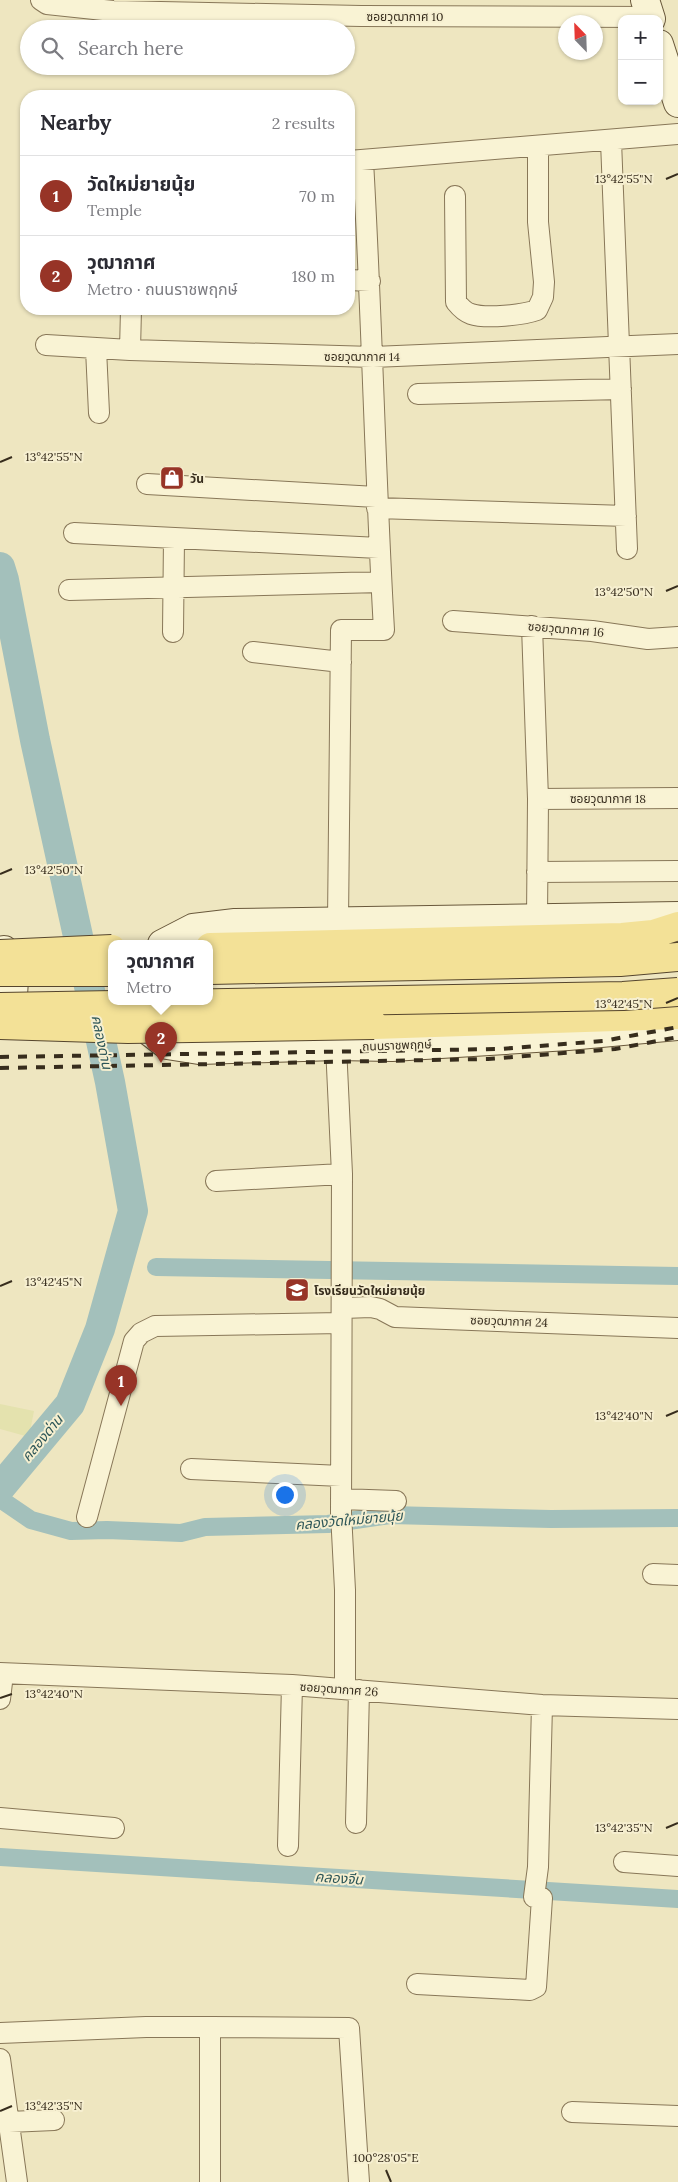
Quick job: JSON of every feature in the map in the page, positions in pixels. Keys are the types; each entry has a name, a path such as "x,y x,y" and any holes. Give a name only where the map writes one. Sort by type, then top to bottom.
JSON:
{"main road":[{"path":"663,57 678,104"},
{"path":"213,947 343,932 537,918 678,916"},
{"path":"170,940 193,928 235,923 343,932 622,937 654,934 678,926"},
{"path":"0,946 10,961 14,984 10,1003 0,1018"},
{"path":"0,954 108,949"},
{"path":"213,970 620,962 678,957"},
{"path":"0,972 108,972"},
{"path":"213,1003 613,996 678,992"},
{"path":"0,1007 111,1005"},
{"name":"ถนนราชพฤกษ์","path":"139,1005 141,1017 150,1032 167,1045 199,1050 412,1046 568,1036 678,1026"},
{"path":"0,1025 128,1029 374,1025 678,1015"}],"street":[{"name":"ซอยวุฒากาศ 10","path":"41,0 47,4 361,16 649,12"},
{"path":"343,932 341,630 384,630 376,502 370,281 356,161 678,134"},
{"path":"611,141 627,548"},
{"path":"455,196 456,302 470,314 480,316 528,313 538,310 543,297 544,282 538,222 538,147"},
{"path":"355,280 370,281"},
{"path":"130,350 131,315"},
{"name":"ซอยวุฒากาศ 14","path":"46,345 130,350 373,358 678,344"},
{"path":"96,348 99,413"},
{"path":"418,394 621,389"},
{"path":"147,484 376,502 626,516"},
{"path":"74,533 379,548"},
{"path":"173,632 174,538"},
{"path":"69,590 381,582"},
{"name":"ซอยวุฒากาศ 16","path":"453,621 592,630 648,639 678,637"},
{"path":"532,626 538,799 537,918"},
{"path":"253,652 340,662"},
{"name":"ซอยวุฒากาศ 18","path":"538,799 678,798"},
{"path":"537,872 678,870"},
{"path":"336,1046 342,1174 341,1514 352,1690 356,1823"},
{"path":"216,1181 342,1174"},
{"name":"ซอยวุฒากาศ 24","path":"86,1517 134,1341 141,1333 155,1326 342,1315 371,1307 380,1309 395,1317 678,1328"},
{"path":"191,1469 341,1476"},
{"path":"341,1514 396,1501"},
{"path":"653,1574 678,1575"},
{"path":"0,1699 1,1673"},
{"name":"ซอยวุฒากาศ 26","path":"1,1673 292,1685 542,1705 678,1709"},
{"path":"288,1846 292,1685"},
{"path":"417,1984 533,1989 536,1985 542,1898 534,1897 538,1867 542,1705"},
{"path":"0,1818 114,1828"},
{"path":"624,1862 678,1866"},
{"path":"0,2033 146,2027 349,2028 359,2182"},
{"path":"210,2027 210,2182"},
{"path":"1,2072 9,2122 12,2181"},
{"path":"572,2112 678,2116"},
{"path":"9,2122 54,2120"}],"shaded area":[{"path":"0,1404 34,1411 29,1437 0,1429"}],"waterway":[{"name":"คลองด่าน","path":"0,567 35,740 110,1082 133,1211 100,1329 70,1404 0,1488"},
{"path":"156,1267 678,1276"},
{"name":"คลองวัดใหม่ยายนุ้ย","path":"0,1499 31,1520 71,1531 107,1530 181,1533 205,1527 328,1524 390,1515 551,1519 678,1518"},
{"name":"คลองจีน","path":"0,1857 678,1899"}],"railway":[{"path":"0,1057 500,1049 603,1041 678,1027"},
{"path":"0,1068 488,1059 615,1049 678,1037"}],"place":[{"name":"วัน","path":"172,478"},
{"name":"วุฒากาศ","path":"161,1063"},
{"name":"โรงเรียนวัดใหม่ยายนุ้ย","path":"297,1290"},
{"name":"วัดใหม่ยายนุ้ย","path":"121,1406"}]}
